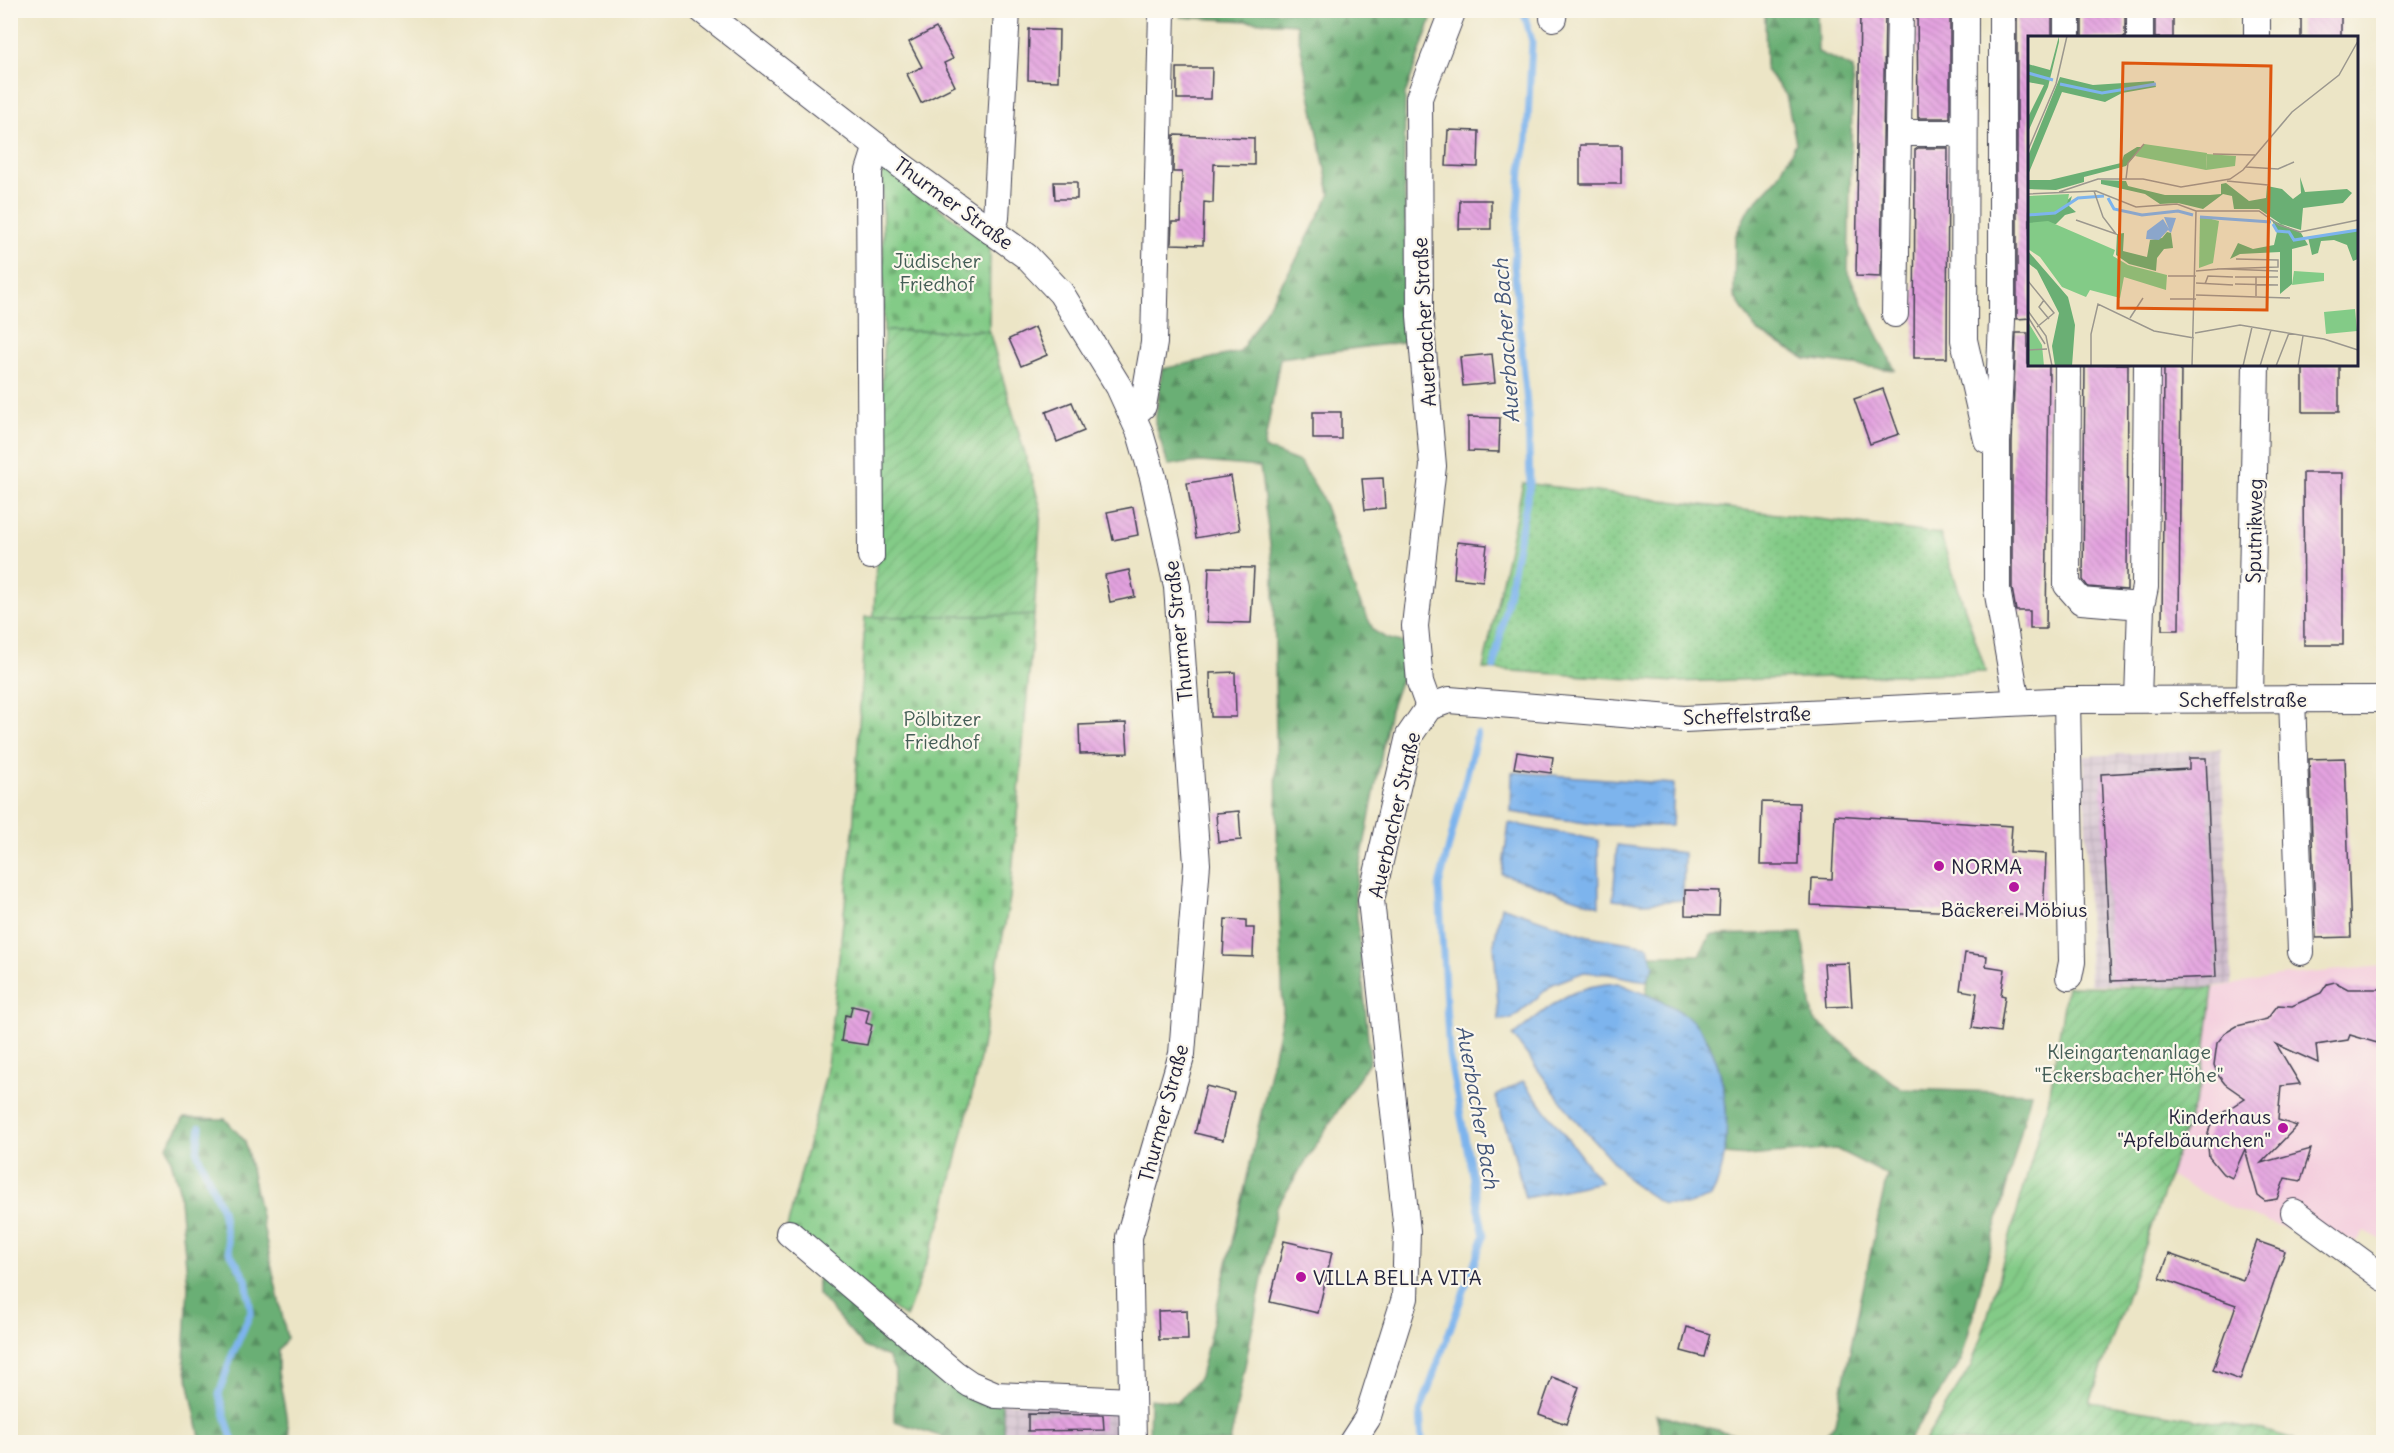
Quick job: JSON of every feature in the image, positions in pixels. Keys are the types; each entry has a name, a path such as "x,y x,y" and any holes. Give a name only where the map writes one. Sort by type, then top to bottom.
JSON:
{"street":[{"name":"Thurmer Straße","path":"702,10 876,146 1026,256 1061,293 1119,387 1140,433 1153,477 1177,587 1197,864 1182,1054 1129,1237 1133,1443"},
{"path":"991,231 996,218 1007,10"},
{"name":"Auerbacher Straße","path":"1352,1443 1367,1419 1406,1298 1407,1231 1371,900 1409,736 1429,706 1420,682 1415,626 1433,466 1420,316 1419,98 1453,10"},
{"path":"1895,314 1900,10"},
{"path":"1965,10 1964,340 1981,405 1997,499"},
{"path":"2002,10 2002,320 1997,590 2017,702"},
{"path":"2067,10 2067,36"},
{"path":"2140,10 2140,36"},
{"path":"2257,10 2257,36"},
{"path":"1132,416 1143,406 1154,343 1162,11"},
{"path":"1898,133 1963,133"},
{"path":"871,556 869,171 876,146"},
{"path":"2068,366 2067,585 2081,601 2141,606"},
{"path":"2138,699 2141,606 2145,587 2147,366"},
{"name":"Sputnikweg","path":"2250,698 2256,366"},
{"path":"2292,698 2301,952"},
{"name":"Scheffelstraße","path":"1429,706 1449,700 1684,719 2067,700 2384,699"},
{"path":"2067,700 2072,962 2069,977"},
{"path":"2294,1212 2384,1278"},
{"path":"789,1233 954,1373 970,1384 996,1395 1132,1401"}],"shaded area":[{"path":"2221,749 2232,984 2210,987 2090,984 2084,756"},
{"name":"Kinderhaus \"Apfelbäumchen\"","path":"2383,966 2383,1241 2364,1231 2356,1243 2294,1212 2288,1229 2235,1210 2165,1173 2201,1084 2213,988 2278,976"},
{"path":"1002,1403 1125,1405 1124,1442 1005,1442"}],"green space":[{"path":"1182,11 1434,11 1405,95 1404,178 1411,341 1280,358 1264,448 1300,462 1321,495 1357,596 1374,631 1386,638 1408,644 1402,676 1390,710 1355,893 1370,1060 1276,1208 1230,1442 1149,1442 1150,1399 1178,1402 1200,1377 1283,1013 1277,833 1274,576 1260,467 1201,462 1168,465 1155,423 1162,369 1240,352 1296,260 1330,194 1296,24 1180,17"},
{"path":"1765,11 1817,11 1818,52 1853,68 1848,273 1895,370 1806,359 1757,331 1734,296 1735,237 1748,210 1777,179 1796,143 1786,95 1766,70"},
{"name":"Jüdischer Friedhof","path":"882,168 990,244 989,331 884,331"},
{"path":"884,331 989,331 1041,509 1034,615 874,617"},
{"path":"1523,483 1940,534 1986,672 1675,682 1483,669"},
{"name":"Pölbitzer Friedhof","path":"1034,615 1010,898 978,1068 943,1216 906,1318 787,1228 826,1074 853,832 865,617"},
{"path":"1802,933 1813,1019 1901,1089 2031,1093 1961,1361 1907,1442 1819,1442 1835,1423 1887,1175 1836,1149 1747,1156 1725,1154 1726,1106 1664,1002 1646,995 1651,955 1699,955 1711,935"},
{"name":"Kleingartenanlage \"Eckersbacher Höhe\"","path":"2067,986 2213,988 2201,1084 2090,1402 2263,1430 2294,1439 2294,1442 1924,1442 1971,1366 1985,1325 2049,1098"},
{"path":"184,1118 225,1119 245,1141 287,1338 278,1350 278,1372 291,1442 201,1442 184,1361 188,1287 179,1189 167,1146"},
{"path":"817,1251 1002,1405 1005,1442 958,1442 894,1421 895,1371 888,1357 864,1347 818,1294"},
{"path":"1656,1414 1763,1442 1663,1442"}],"water":[{"path":"1512,772 1674,784 1672,826 1600,825 1511,812"},
{"path":"1509,823 1598,840 1599,906 1502,874"},
{"path":"1617,845 1684,853 1683,900 1644,903 1613,900"},
{"path":"1501,906 1588,936 1648,946 1654,966 1646,981 1584,972 1553,984 1512,1019 1499,1020 1494,944"},
{"path":"1618,983 1680,1011 1702,1033 1713,1053 1721,1077 1726,1129 1719,1178 1711,1197 1688,1205 1663,1204 1633,1184 1573,1117 1513,1036 1561,999 1586,988"},
{"path":"1523,1081 1601,1182 1525,1198 1512,1146 1495,1096"}],"building":[{"path":"1860,10 1885,10 1881,277 1856,276"},
{"path":"1917,10 1950,10 1950,118 1918,118"},
{"path":"2017,10 2052,10 2052,36 2028,36 2028,318 2017,319"},
{"path":"2082,10 2125,10 2125,36 2082,36"},
{"path":"2155,10 2173,10 2173,36 2155,36"},
{"path":"2301,10 2341,10 2341,36 2301,36"},
{"path":"936,28 953,59 944,63 955,86 921,103 907,74 922,67 909,42"},
{"path":"1029,29 1059,30 1058,81 1028,80"},
{"path":"1177,68 1212,68 1211,99 1177,99"},
{"path":"1448,130 1479,131 1478,167 1446,166"},
{"path":"1174,135 1254,138 1254,165 1214,164 1213,203 1204,202 1203,245 1171,244 1172,222 1181,222 1182,172 1173,172"},
{"path":"1580,145 1621,145 1621,184 1580,184"},
{"path":"1918,148 1948,148 1947,358 1914,358 1915,150"},
{"path":"1054,182 1077,182 1077,199 1055,199"},
{"path":"1460,200 1491,200 1491,229 1459,229"},
{"path":"1035,327 1047,355 1021,366 1009,339"},
{"path":"2016,333 2028,333 2028,366 2049,366 2046,629 2030,629 2030,611 2016,611 2012,588 2012,443"},
{"path":"1492,354 1495,383 1463,386 1460,357"},
{"path":"2085,366 2128,366 2127,590 2088,587 2083,580"},
{"path":"2164,366 2181,366 2179,630 2162,630"},
{"path":"2303,366 2339,366 2339,412 2303,412"},
{"path":"1883,389 1899,434 1870,444 1854,399"},
{"path":"1072,402 1084,431 1057,442 1046,412"},
{"path":"1313,412 1341,412 1341,439 1313,439"},
{"path":"1468,417 1500,418 1499,452 1468,451"},
{"path":"2303,473 2343,473 2343,645 2304,645"},
{"path":"1231,476 1240,530 1196,538 1187,483"},
{"path":"1383,478 1385,508 1365,510 1362,479"},
{"path":"1133,507 1138,535 1113,540 1107,512"},
{"path":"1457,542 1487,545 1483,581 1454,578"},
{"path":"1209,567 1254,568 1251,623 1207,622"},
{"path":"1129,570 1135,597 1110,602 1105,575"},
{"path":"1235,672 1236,717 1211,717 1210,673"},
{"path":"1126,723 1128,753 1080,754 1079,725"},
{"path":"1517,752 1553,757 1551,773 1514,768"},
{"path":"2189,758 2206,758 2216,977 2111,981 2101,774 2189,769"},
{"path":"2345,758 2351,937 2316,938 2309,759"},
{"path":"1762,802 1799,803 1798,865 1760,865"},
{"path":"1239,811 1241,840 1218,842 1216,813"},
{"name":"NORMA","path":"1835,815 2012,826 2010,852 2046,854 2043,916 1811,905 1812,878 1832,879"},
{"path":"1685,890 1720,891 1719,916 1685,915"},
{"path":"1225,919 1246,920 1246,928 1254,928 1253,957 1223,956"},
{"path":"1965,953 1987,956 1986,966 2005,969 2001,995 2005,996 2000,1032 1972,1028 1977,993 1960,990"},
{"path":"1849,963 1852,1006 1827,1007 1824,964"},
{"path":"2335,982 2348,989 2384,989 2384,1045 2350,1035 2348,1040 2316,1045 2318,1063 2276,1044 2300,1084 2281,1086 2278,1120 2297,1126 2261,1163 2311,1149 2301,1181 2285,1178 2277,1199 2265,1201 2258,1196 2245,1149 2232,1178 2222,1173 2209,1157 2207,1137 2210,1126 2218,1116 2245,1098 2225,1084 2218,1075 2214,1065 2217,1043 2225,1033 2237,1026 2267,1019 2278,1005 2292,1006 2321,993 2327,984"},
{"path":"852,1006 869,1010 866,1023 872,1025 867,1045 841,1041 845,1015 850,1016"},
{"path":"1206,1086 1234,1093 1223,1140 1195,1133"},
{"name":"VILLA BELLA VITA","path":"1284,1241 1332,1252 1318,1313 1270,1302"},
{"path":"2257,1241 2285,1251 2240,1380 2213,1370 2236,1305 2160,1278 2169,1254 2243,1280"},
{"path":"1187,1310 1188,1340 1159,1340 1158,1311"},
{"path":"1687,1327 1710,1334 1704,1357 1681,1351"},
{"path":"1552,1377 1579,1387 1566,1424 1539,1414"},
{"path":"1028,1414 1103,1415 1104,1430 1028,1431"}],"waterway":[{"name":"Auerbacher Bach","path":"1494,667 1530,484 1528,415 1514,265 1521,170 1527,139 1532,41 1523,10"},
{"name":"Auerbacher Bach","path":"1422,1442 1420,1412 1484,1236 1449,1055 1439,886 1477,734"},
{"path":"200,1127 197,1152 222,1210 229,1251 246,1279 251,1312 230,1360 219,1395 233,1442"}],"place":[{"name":"NORMA","path":"1939,866"},
{"name":"Bäckerei Möbius","path":"2014,887"},
{"name":"Kinderhaus \"Apfelbäumchen\"","path":"2283,1128"},
{"name":"VILLA BELLA VITA","path":"1301,1277"}]}
